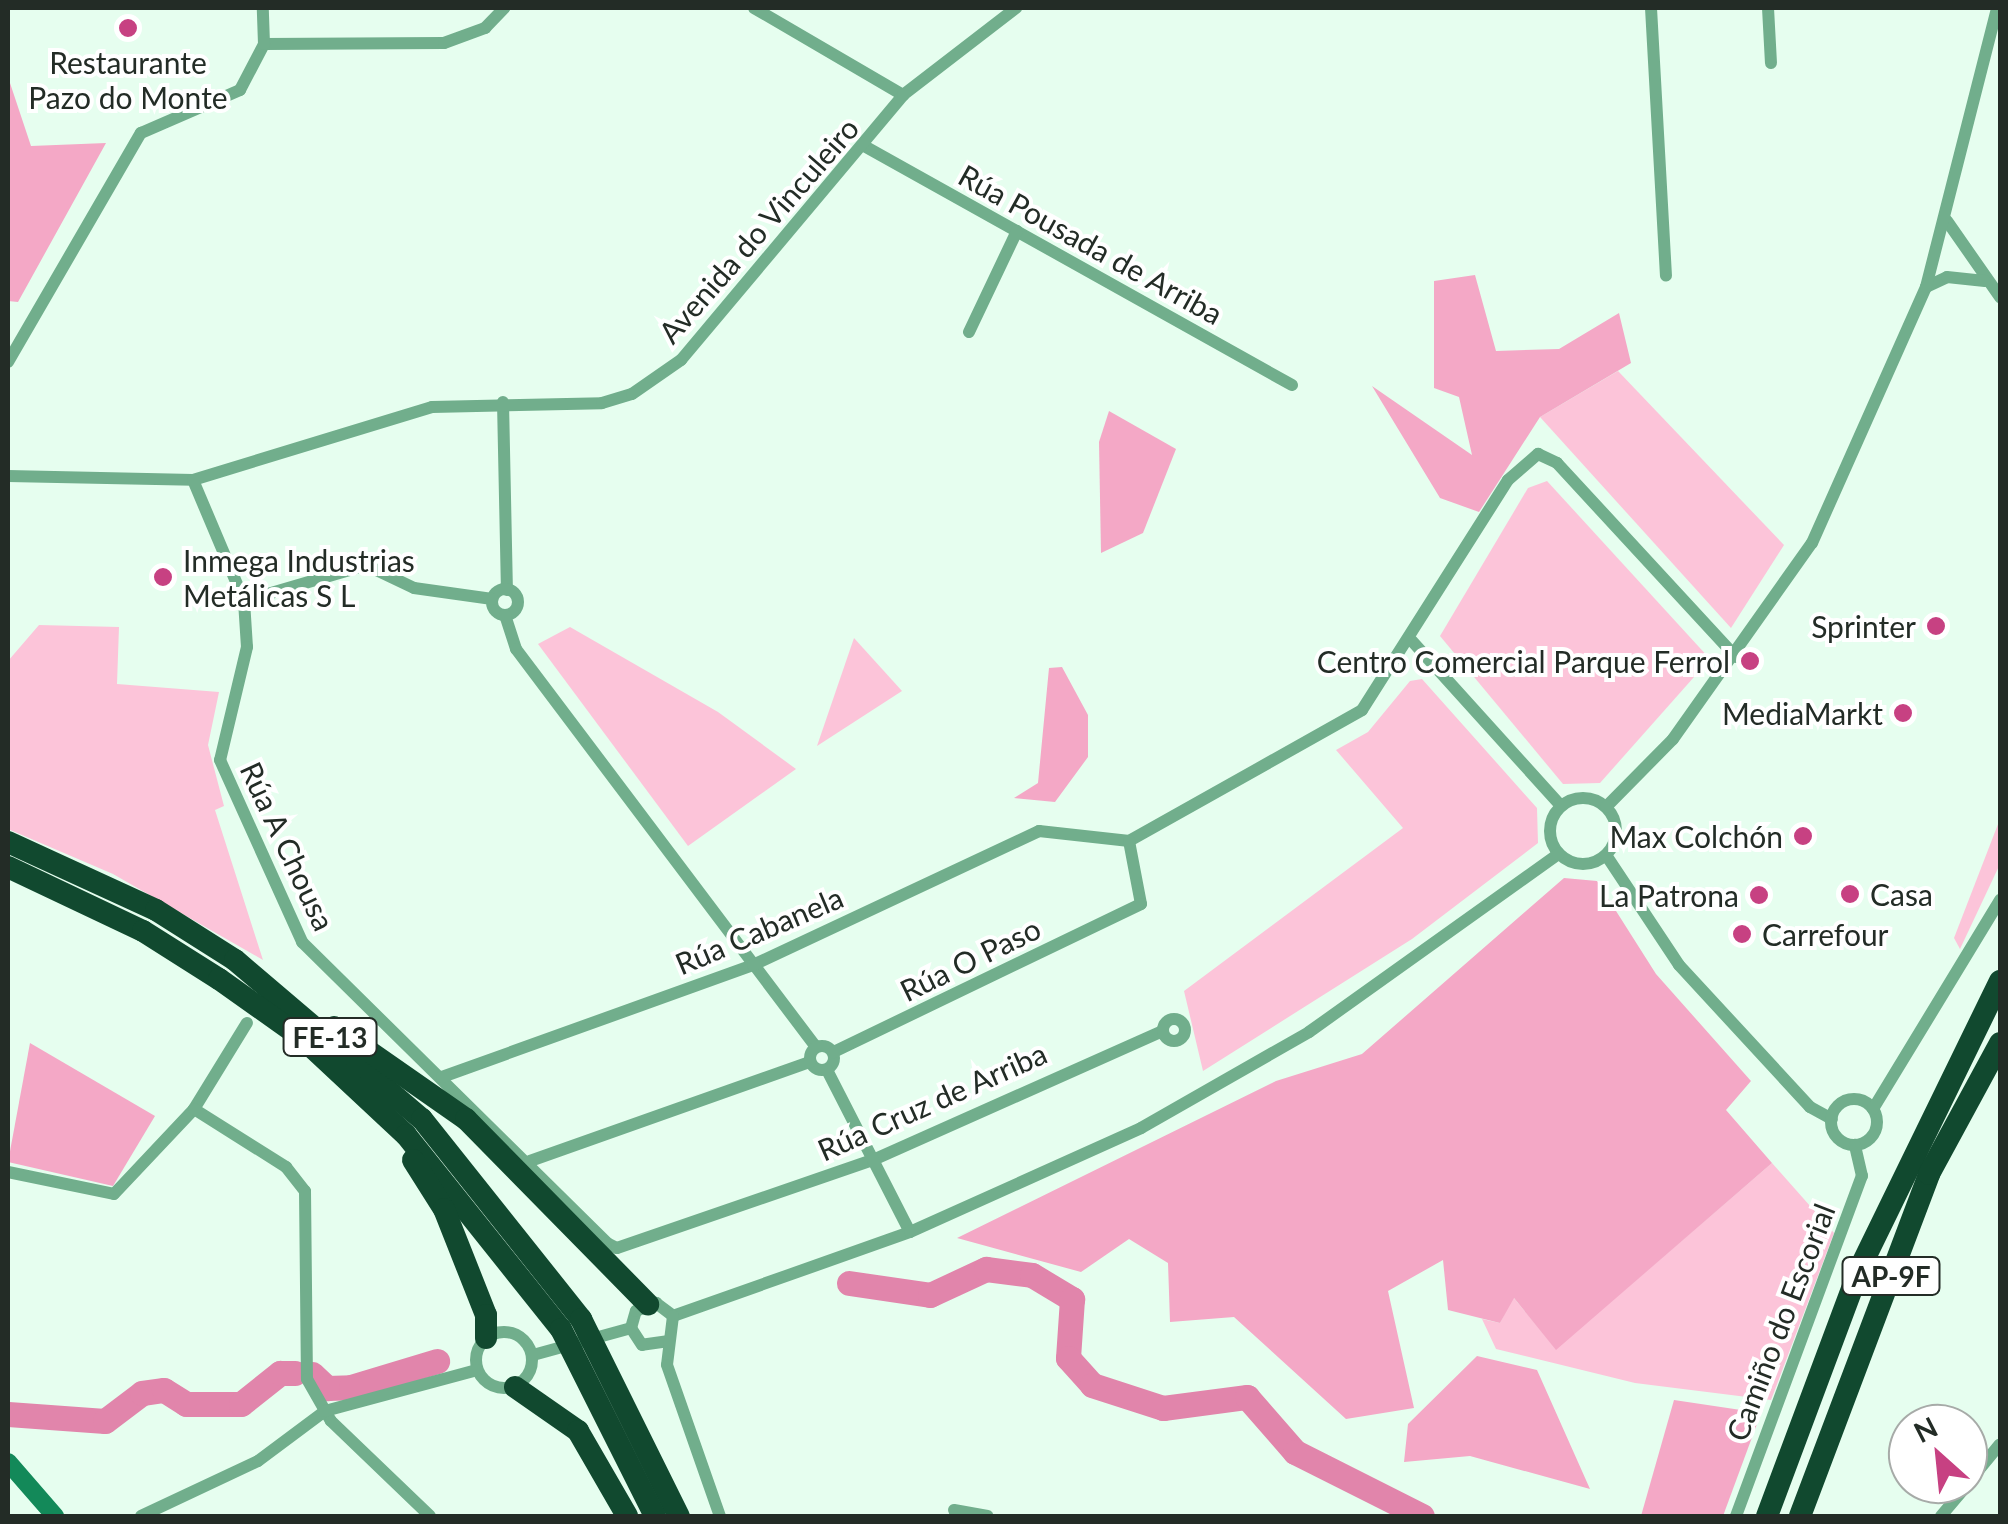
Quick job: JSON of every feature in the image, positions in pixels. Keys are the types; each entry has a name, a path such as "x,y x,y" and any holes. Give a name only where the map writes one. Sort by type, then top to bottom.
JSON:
{"highway":[{"name":"FE-13","path":"8,842 156,910 304,1013 434,1132 571,1324 679,1516"},
{"name":"FE-13","path":"8,867 143,930 341,1073 464,1197 571,1324"},
{"name":"AP-9F","path":"1768,1516 1858,1272 2000,981"},
{"path":"304,1013 410,1072 466,1119 644,1302"},
{"name":"AP-9F","path":"1800,1516 1929,1174 2000,1044"},
{"path":"341,1073 437,1195 486,1315 486,1338"},
{"name":"FE-13","path":"587,1350 655,1516"},
{"path":"515,1387 578,1431 627,1516"}],"street":[{"path":"8,362 116,164 164,117 240,90 264,44 263,8"},
{"path":"264,44 444,43 484,28 504,8"},
{"path":"754,8 903,95"},
{"name":"Avenida do Vinculeiro","path":"8,476 192,480 432,407 503,402 602,403 662,378 866,146 903,95 1014,8"},
{"path":"1651,8 1666,276"},
{"path":"1768,8 1771,63"},
{"path":"1606,807 1736,657 1812,543 1926,287 1998,8"},
{"name":"Rúa Pousada de Arriba","path":"866,146 1292,384"},
{"path":"1946,221 1969,269 2000,296"},
{"path":"969,332 1017,231"},
{"path":"1937,250 1945,269 1969,269"},
{"path":"1926,287 1969,269"},
{"path":"503,402 507,590 517,605 505,615"},
{"path":"1129,841 1362,710 1412,641 1508,480 1538,454 1557,463 1736,657"},
{"name":"Rúa A Chousa","path":"192,480 244,601 246,648 218,740 225,780 309,952 530,1161 612,1246 644,1302"},
{"path":"244,601 366,564 414,588 492,599 507,590"},
{"path":"492,599 505,615 516,649 753,965 816,1048 833,1052 827,1070"},
{"path":"1412,641 1561,806"},
{"path":"1579,798 1606,807 1616,831 1606,854 1588,864 1559,854 1550,824 1561,806 1579,798"},
{"name":"Rúa Cabanela","path":"442,1076 753,965 1039,831 1092,831 1129,841"},
{"name":"Rúa O Paso","path":"833,1052 1128,911 1144,892 1129,841"},
{"path":"477,1370 492,1386 515,1387 532,1355 631,1328 644,1302 673,1316 910,1232 1212,1090 1452,936 1559,854"},
{"path":"1606,854 1679,965 1810,1107 1832,1119 1838,1139 1855,1144 1874,1133 1873,1109 2000,900"},
{"path":"8,1172 114,1194 194,1109 248,1023"},
{"name":"Rúa Cruz de Arriba","path":"612,1246 874,1160 1163,1031"},
{"path":"810,1062 816,1048"},
{"path":"530,1161 810,1062 827,1070 910,1232"},
{"path":"1832,1119 1851,1099 1873,1109"},
{"path":"194,1109 286,1167 306,1191 303,1355 325,1411 430,1516"},
{"name":"Camiño do Escorial","path":"1736,1516 1862,1176 1855,1144"},
{"path":"673,1316 667,1364 720,1516"},
{"path":"631,1328 642,1344 668,1341"},
{"path":"477,1370 486,1338 508,1332 532,1355"},
{"path":"142,1516 258,1461 325,1411 477,1370"},
{"path":"8,1462 56,1516"},
{"path":"954,1510 988,1516"}],"shaded area":[{"path":"8,77 31,146 106,143 18,302 8,301"},
{"path":"1475,275 1496,351 1559,349 1619,313 1631,363 1540,417 1479,512 1440,498 1372,386 1472,455 1459,397 1434,388 1434,281"},
{"path":"1618,371 1784,545 1731,628 1540,417"},
{"path":"1109,411 1176,449 1143,533 1101,553 1099,442"},
{"path":"1547,481 1710,659 1600,783 1563,784 1440,636 1528,488"},
{"path":"39,625 119,627 117,684 219,692 208,745 224,806 215,810 263,960 113,874 8,829 8,661"},
{"path":"570,627 718,712 796,769 688,846 538,644"},
{"path":"854,638 902,691 817,746"},
{"path":"1062,667 1088,715 1088,757 1055,802 1014,798 1038,783 1049,668"},
{"path":"1422,679 1537,808 1538,843 1412,939 1203,1071 1184,991 1403,828 1336,750 1368,732 1410,681"},
{"path":"2000,819 2000,864 1960,949 1954,938"},
{"path":"1564,878 1597,881 1656,974 1751,1081 1726,1110 1772,1163 1556,1350 1514,1298 1500,1323 1448,1310 1443,1260 1388,1291 1414,1408 1346,1419 1234,1317 1170,1322 1168,1263 1129,1239 1081,1272 957,1238 1276,1081 1362,1054"},
{"path":"30,1043 155,1116 113,1186 8,1162"},
{"path":"1772,1163 1834,1233 1771,1400 1635,1383 1496,1349 1482,1319 1500,1323 1513,1297 1556,1349"},
{"path":"1477,1356 1537,1370 1590,1489 1470,1456 1404,1462 1408,1424"},
{"path":"1674,1400 1761,1413 1723,1516 1641,1516"}],"waterway":[{"path":"849,1283 930,1295 986,1269 1032,1275 1072,1299 1068,1358 1092,1385 1163,1408 1247,1397 1295,1452 1422,1516"},
{"path":"312,1374 327,1388 351,1387 437,1361"},
{"path":"8,1414 105,1421 142,1393 164,1390 186,1404 241,1404 280,1373 295,1373"}],"place":[{"name":"Restaurante Pazo do Monte","path":"128,28"},
{"name":"Inmega Industrias Metálicas S L","path":"163,577"},
{"name":"Sprinter","path":"1936,626"},
{"name":"Centro Comercial Parque Ferrol","path":"1750,661"},
{"name":"MediaMarkt","path":"1903,713"},
{"name":"Max Colchón","path":"1803,836"},
{"name":"Casa","path":"1850,894"},
{"name":"La Patrona","path":"1759,895"},
{"name":"Carrefour","path":"1742,934"}]}
